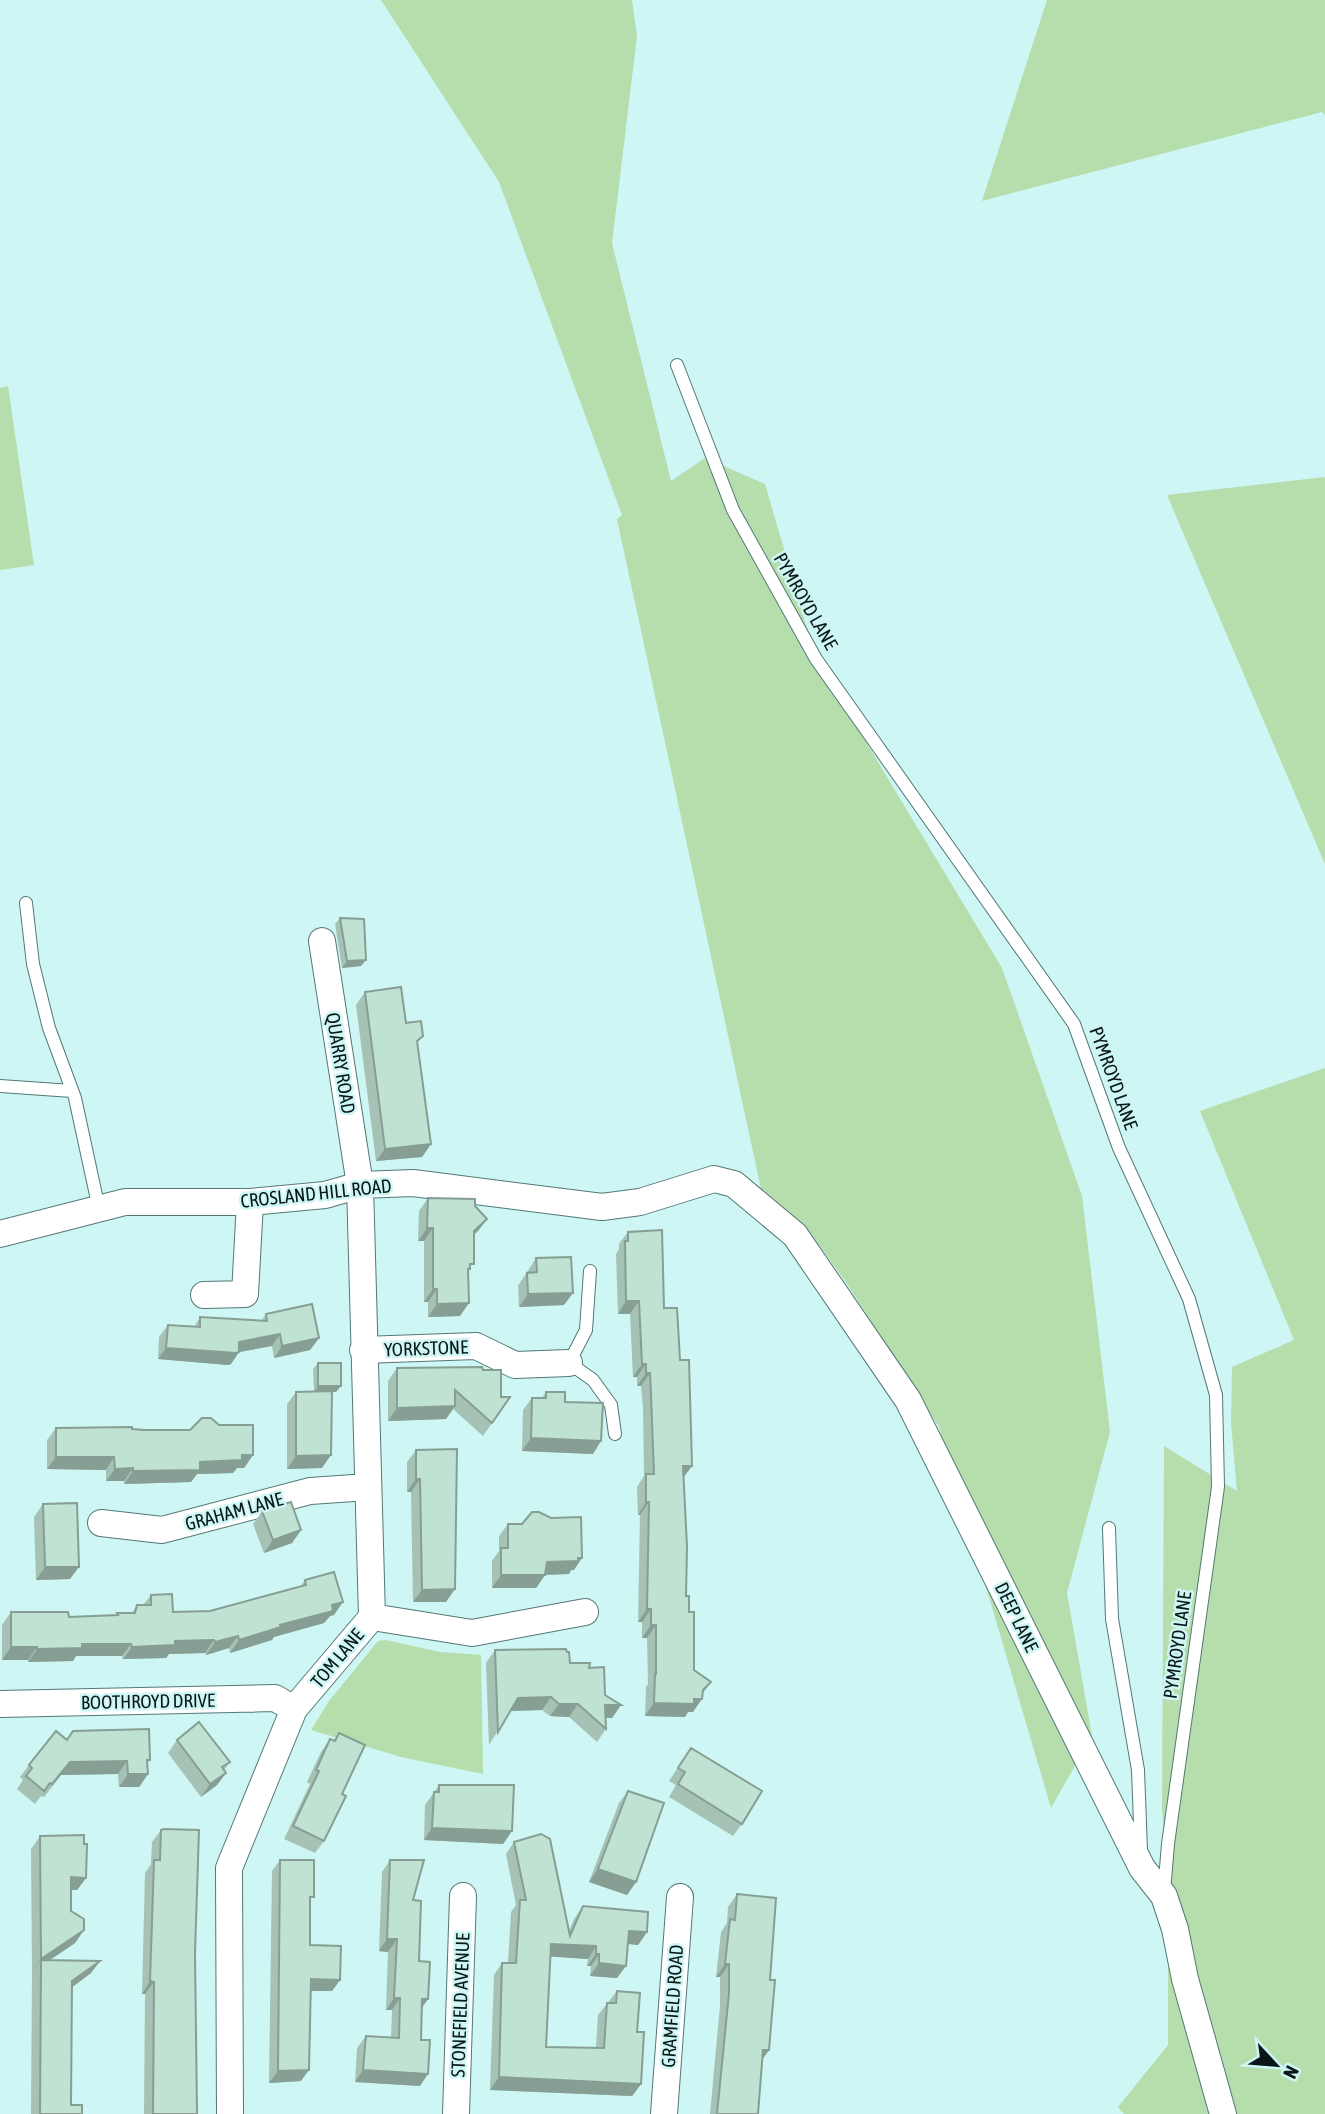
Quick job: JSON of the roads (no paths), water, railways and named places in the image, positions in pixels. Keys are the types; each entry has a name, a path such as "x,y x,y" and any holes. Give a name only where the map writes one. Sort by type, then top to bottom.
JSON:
{"street":[{"name":"QUARRY ROAD","path":"322,941 360,1185"},
{"name":"DEEP LANE","path":"714,1179 734,1184 795,1235 908,1400 1142,1868 1164,1896 1223,2114"},
{"name":"CROSLAND HILL ROAD","path":"0,1234 125,1202 250,1202 325,1195 360,1185 413,1182 602,1208 640,1202 714,1179"},
{"name":"TOM LANE","path":"230,2114 229,1868 293,1709 372,1617 360,1185"},
{"path":"204,1295 245,1294 250,1202"},
{"name":"YORKSTONE","path":"363,1350 476,1346 515,1365 569,1363"},
{"name":"GRAHAM LANE","path":"101,1522 162,1530 310,1491 368,1487"},
{"path":"372,1617 472,1633 585,1612"},
{"name":"BOOTHROYD DRIVE","path":"0,1704 275,1698 293,1709"},
{"name":"STONEFIELD AVENUE","path":"456,2114 463,1896"},
{"name":"GRAMFIELD ROAD","path":"664,2114 680,1897"}],"lane":[{"name":"PYMROYD LANE","path":"677,365 733,510 816,659 1074,1024 1119,1148 1189,1299 1216,1395 1218,1487 1168,1844 1164,1896"},
{"path":"26,903 33,964 49,1028 72,1091 99,1209"},
{"path":"0,1086 72,1091"},
{"path":"590,1272 586,1330 569,1363 593,1380 611,1405 615,1434"},
{"path":"1109,1528 1112,1619 1138,1770 1142,1868"}]}
